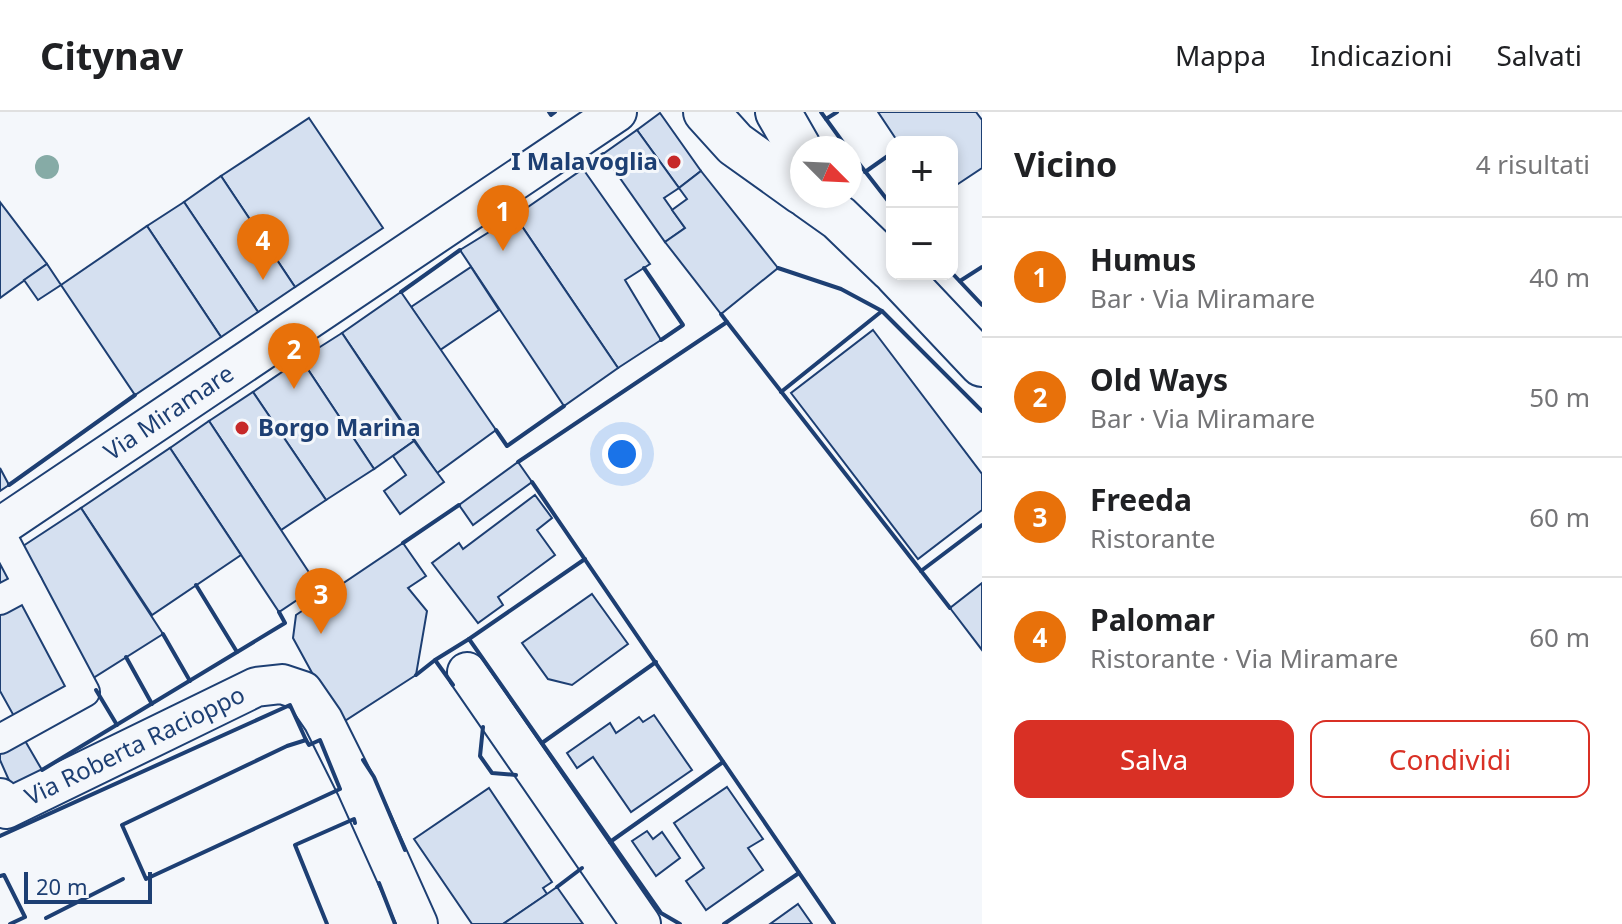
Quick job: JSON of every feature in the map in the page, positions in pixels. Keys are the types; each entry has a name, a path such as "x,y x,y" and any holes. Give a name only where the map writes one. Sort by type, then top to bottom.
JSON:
{"street":[{"name":"Via Miramare","path":"0,529 617,112"},
{"path":"706,112 735,144 790,183"},
{"path":"778,112 792,136"},
{"path":"829,208 886,263"},
{"path":"903,280 982,364"},
{"path":"0,529 85,692 0,739"},
{"path":"0,600 28,585"},
{"path":"467,672 641,924"},
{"name":"Via Roberta Racioppo","path":"0,798 6,809 256,687 282,684 303,691 323,720 418,924"}],"building":[{"path":"878,112 976,112 982,120 982,168 958,184 958,136 894,136"},
{"path":"660,113 701,171 679,188 637,130"},
{"path":"309,118 383,228 295,287 221,176"},
{"path":"637,130 679,188 664,198 685,228 665,242 603,154"},
{"path":"583,169 650,264 625,280 661,340 618,368 515,216"},
{"path":"701,171 778,268 721,314 665,242 685,228 672,210 687,199 679,188"},
{"path":"221,176 295,287 258,312 184,202"},
{"path":"0,202 47,264 0,298"},
{"path":"184,202 258,312 221,337 147,226"},
{"path":"515,216 618,368 564,406 460,250"},
{"path":"147,226 221,337 135,395 61,285"},
{"path":"47,264 61,285 38,300 24,280"},
{"path":"471,267 499,310 440,350 411,307"},
{"path":"401,292 496,430 437,473 342,333"},
{"path":"873,330 982,474 982,510 918,559 791,393"},
{"path":"342,333 414,441 374,469 301,359"},
{"path":"301,359 374,469 326,500 253,392"},
{"path":"253,392 326,500 281,530 209,421"},
{"path":"209,421 318,586 279,612 170,448"},
{"path":"414,441 444,482 400,514 384,491 406,475 393,456"},
{"path":"170,448 241,555 152,615 81,508"},
{"path":"518,462 532,482 473,525 459,505"},
{"path":"0,468 9,485 0,491"},
{"path":"535,495 552,518 537,530 555,555 498,597 503,605 478,623 432,563 459,543 463,549"},
{"path":"81,508 163,634 90,680 20,548"},
{"path":"403,543 426,576 408,588 427,611 416,675 340,724 293,638 296,615"},
{"path":"4,564 14,582 0,589 0,567"},
{"path":"982,583 982,650 950,608"},
{"path":"592,594 628,644 572,685 548,679 522,643"},
{"path":"23,599 71,687 15,718 0,691 0,612"},
{"path":"654,715 692,770 631,812 593,757 577,768 567,753 610,723 616,733 639,717 643,722"},
{"path":"24,739 42,770 12,787 0,753"},
{"path":"727,787 763,839 748,848 763,870 706,910 686,881 704,868 674,823"},
{"path":"489,788 552,882 543,888 547,894 503,924 472,924 414,839"},
{"path":"647,831 653,839 662,832 680,858 656,876 632,841"},
{"path":"557,887 583,924 503,924 547,894"},
{"path":"798,904 812,924 770,924"}],"wall":[{"path":"549,112 551,115 555,112"},
{"path":"821,112 838,136"},
{"path":"826,119 837,112"},
{"path":"583,169 603,154"},
{"path":"865,172 886,157"},
{"path":"862,167 886,198"},
{"path":"401,292 460,250"},
{"path":"960,281 982,267"},
{"path":"644,268 683,325 661,340"},
{"path":"778,268 841,289 882,311"},
{"path":"958,279 982,305"},
{"path":"781,392 882,311 982,411"},
{"path":"518,462 727,322 721,314"},
{"path":"727,322 950,608"},
{"path":"9,485 135,395"},
{"path":"496,430 507,446 564,406"},
{"path":"532,482 834,924"},
{"path":"403,543 459,505"},
{"path":"921,571 982,525"},
{"path":"469,639 585,559"},
{"path":"196,585 237,652"},
{"path":"42,770 285,623 279,612"},
{"path":"163,634 190,681"},
{"path":"453,685 435,660 469,639 661,913 680,924"},
{"path":"126,657 152,704"},
{"path":"416,675 435,660"},
{"path":"542,743 656,662"},
{"path":"96,690 117,725"},
{"path":"0,836 290,705 306,740"},
{"path":"483,727 480,756 492,773 516,775"},
{"path":"306,740 309,745 320,740 340,789 146,879 122,825 287,746 306,740"},
{"path":"363,760 374,777 405,850"},
{"path":"610,842 723,762"},
{"path":"327,924 295,845 354,819 355,823"},
{"path":"557,887 582,868"},
{"path":"724,924 799,873"},
{"path":"0,876 4,875 25,917 10,924"},
{"path":"46,918 123,879"},
{"path":"379,883 395,924"}],"place":[{"name":"I Malavoglia","path":"674,162"},
{"name":"Humus","path":"503,251"},
{"name":"Palomar","path":"263,280"},
{"name":"Old Ways","path":"294,389"},
{"name":"Borgo Marina","path":"242,428"},
{"name":"Freeda","path":"321,634"}]}
